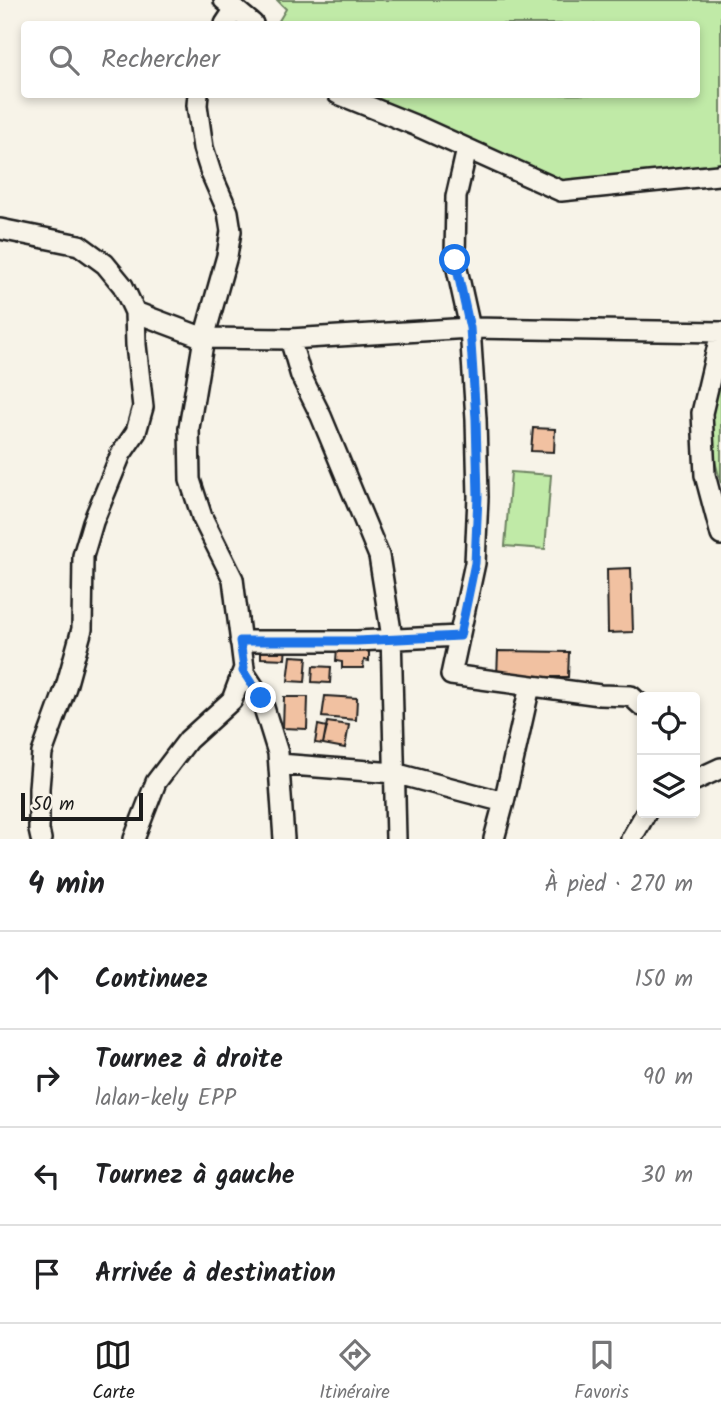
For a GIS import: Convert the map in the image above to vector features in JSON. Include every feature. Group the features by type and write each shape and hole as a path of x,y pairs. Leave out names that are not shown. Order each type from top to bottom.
{"street":[{"path":"228,11 247,21"},
{"path":"134,839 156,782 188,740 232,700 244,668 233,579 202,517 190,480 189,428 204,338 228,256 231,232 228,212 203,148 198,98"},
{"path":"347,98 561,191 720,175"},
{"path":"467,149 456,197 455,260 470,328 476,419 477,510 475,563 451,675 600,695 631,696 637,701"},
{"path":"0,229 79,245 105,264 123,286 135,312 143,407 136,432 121,454 93,522 83,556 82,629 66,687 42,754 39,788 41,839"},
{"path":"135,312 204,338 290,339 470,328 721,332 702,413 705,475 721,535"},
{"path":"290,339 301,376 321,416 379,556 391,631 397,839"},
{"path":"240,641 357,641 460,636"},
{"path":"243,671 261,698 278,753 284,839"},
{"path":"494,839 530,686"},
{"path":"279,764 394,773 504,802"},
{"path":"700,778 721,768"},
{"path":"631,839 643,818"}],"green space":[{"path":"277,0 721,0 721,174 561,191 345,98 700,98 700,21 279,21 286,9"},
{"path":"721,371 721,483 711,447 714,388"},
{"path":"511,472 551,475 545,549 505,546"}],"building":[{"path":"533,428 555,429 554,452 531,451"},
{"path":"631,568 633,632 608,633 607,569"},
{"path":"261,645 286,645 285,659 261,658"},
{"path":"337,648 369,650 369,661 364,660 363,668 342,668 342,662 336,661"},
{"path":"498,651 569,652 568,677 497,677"},
{"path":"291,656 307,657 305,682 288,681"},
{"path":"313,666 331,667 330,683 312,682"},
{"path":"325,696 357,698 356,720 322,717"},
{"path":"284,697 308,697 307,729 283,728"},
{"path":"327,722 349,725 345,748 323,744"},
{"path":"318,725 327,727 323,744 315,743"}],"route":[{"path":"261,698 243,671 240,641 357,641 460,636 475,563 478,497 470,328 455,260"}]}
